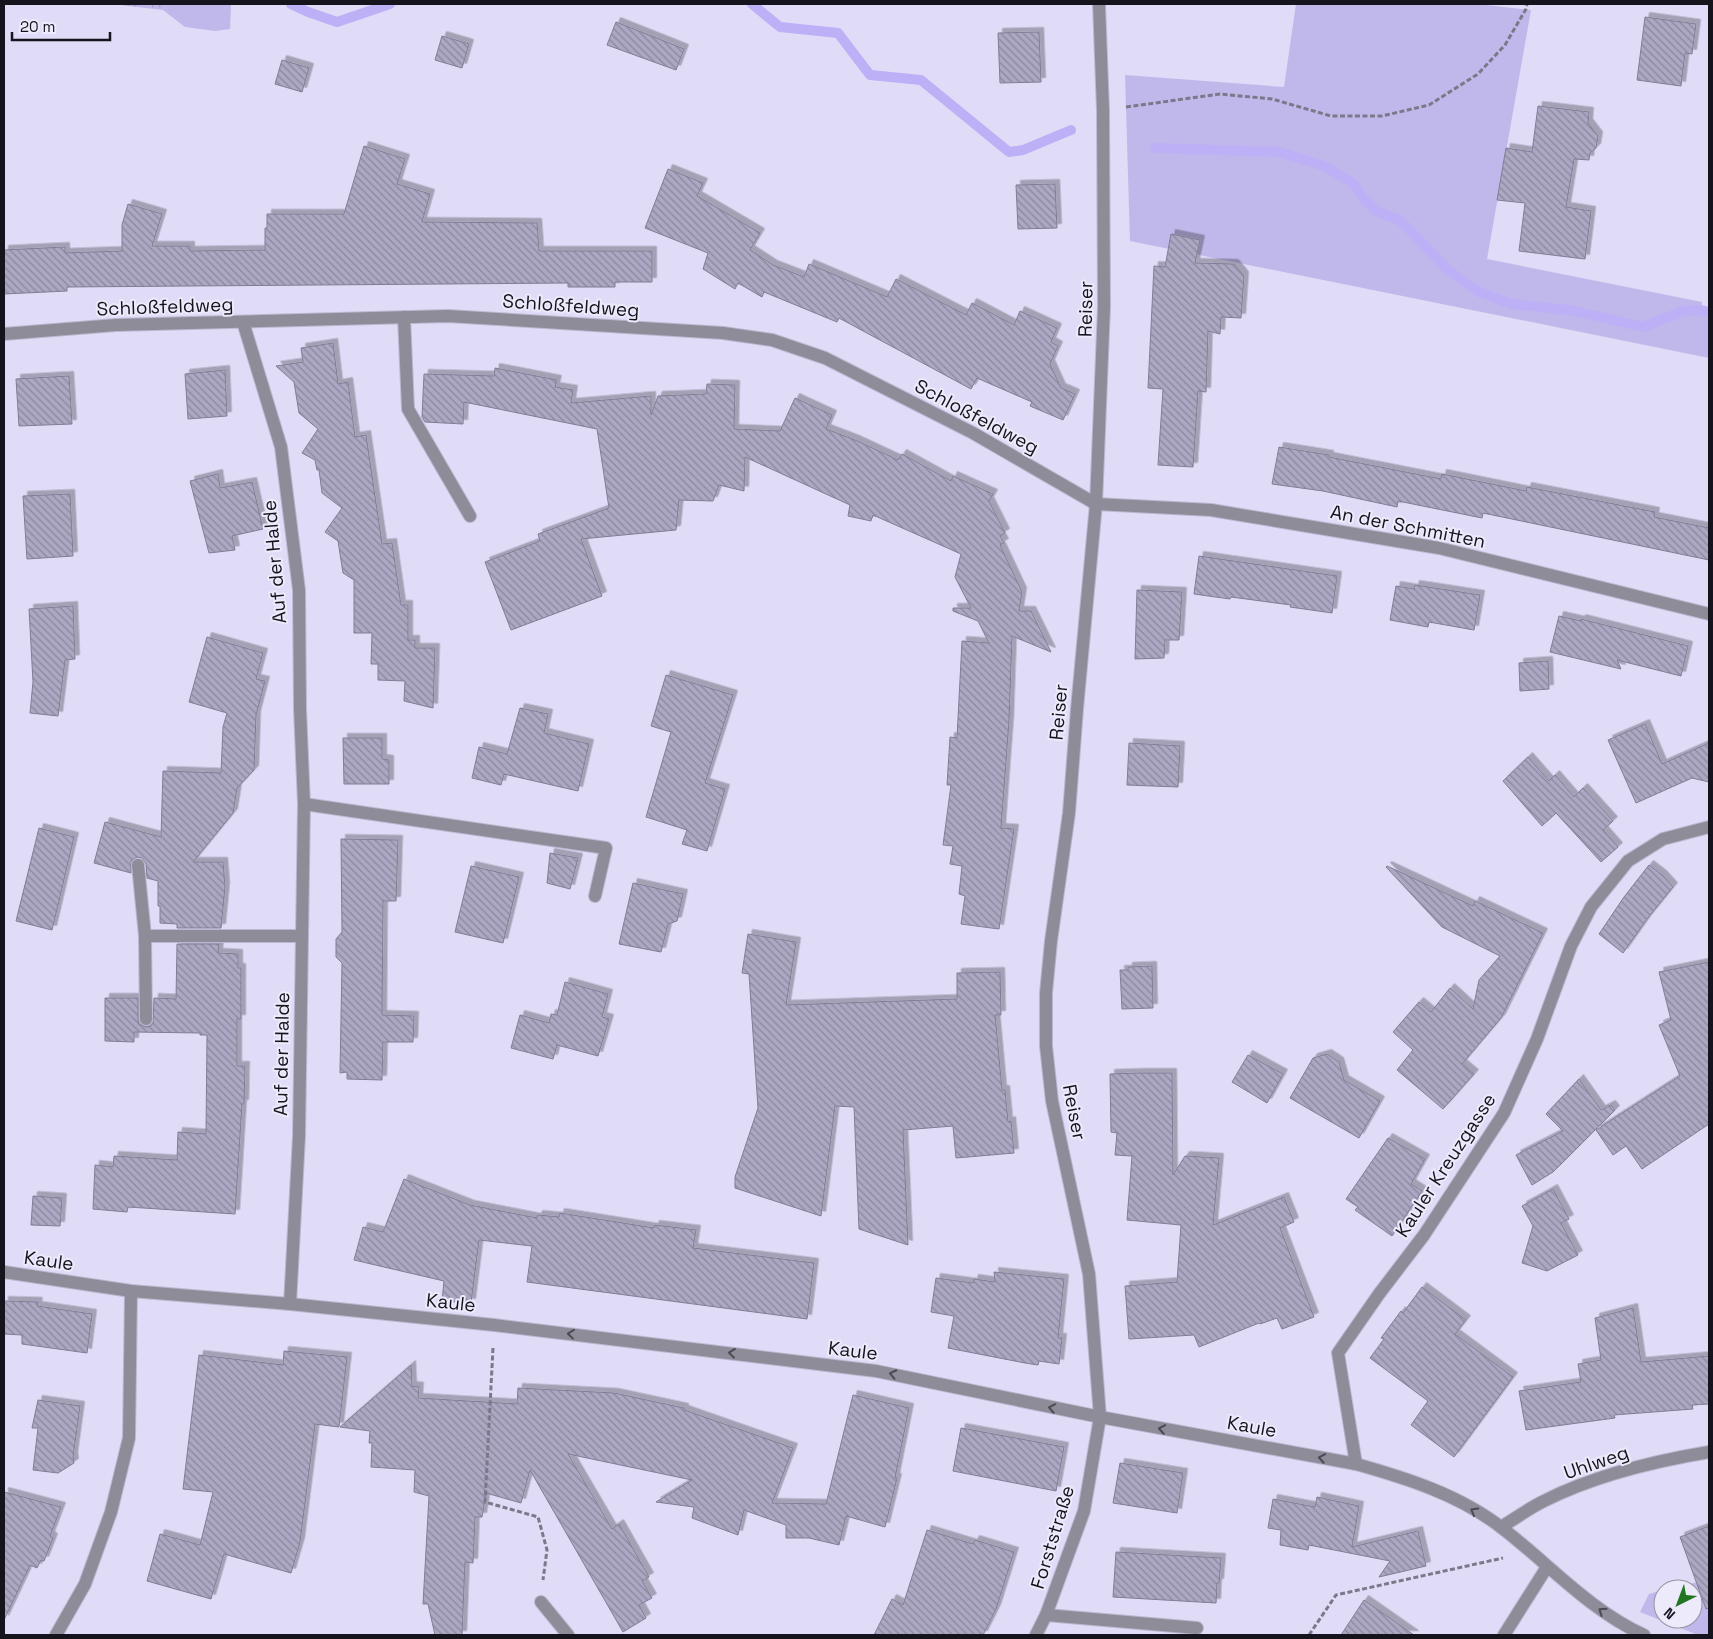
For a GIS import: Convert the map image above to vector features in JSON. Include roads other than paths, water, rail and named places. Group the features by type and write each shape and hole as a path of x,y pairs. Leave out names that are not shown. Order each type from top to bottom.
{"street":[{"name":"Reiser","path":"1099,4 1103,110 1104,307 1096,504 1069,813 1050,941 1046,993 1046,1046 1052,1101 1089,1274 1100,1417"},
{"name":"Schloßfeldweg","path":"4,334 116,325 448,316 723,333 772,340 826,358 973,433 1096,504"},
{"path":"404,317 408,409 470,516"},
{"name":"Auf der Halde","path":"243,322 282,454 299,590 300,708 304,804 299,1136 290,1304"},
{"name":"An der Schmitten","path":"1096,504 1211,510 1440,548 1709,614"},
{"path":"304,804 606,848 594,896"},
{"name":"Kauler Kreuzgasse","path":"1356,1464 1338,1353 1379,1294 1424,1235 1504,1113 1537,1039 1571,946 1591,907 1628,861 1663,839 1709,827"},
{"path":"138,866 145,936 146,1019"},
{"path":"145,936 302,936"},
{"name":"Kaule","path":"4,1272 131,1291 290,1304 494,1325 876,1370 1100,1417 1356,1464 1397,1476 1473,1509 1501,1527 1582,1597 1625,1626 1644,1635"},
{"path":"56,1635 85,1584 111,1512 129,1438 131,1291"},
{"name":"Forststraße","path":"1036,1635 1046,1615 1084,1511 1100,1417"},
{"name":"Uhlweg","path":"1501,1527 1544,1501 1602,1477 1676,1458 1709,1452"},
{"path":"1504,1635 1547,1568"},
{"path":"540,1602 568,1635"},
{"path":"1046,1615 1196,1628"}],"waterway":[{"path":"291,4 337,22 390,4"},
{"path":"752,4 780,27 838,33 870,75 921,80 1009,152 1023,150 1071,130"},
{"path":"1155,148 1279,152 1324,166 1353,183 1363,198 1376,211 1400,220 1448,270 1479,292 1512,304 1575,311 1643,327 1683,311 1701,310 1709,312"}]}
